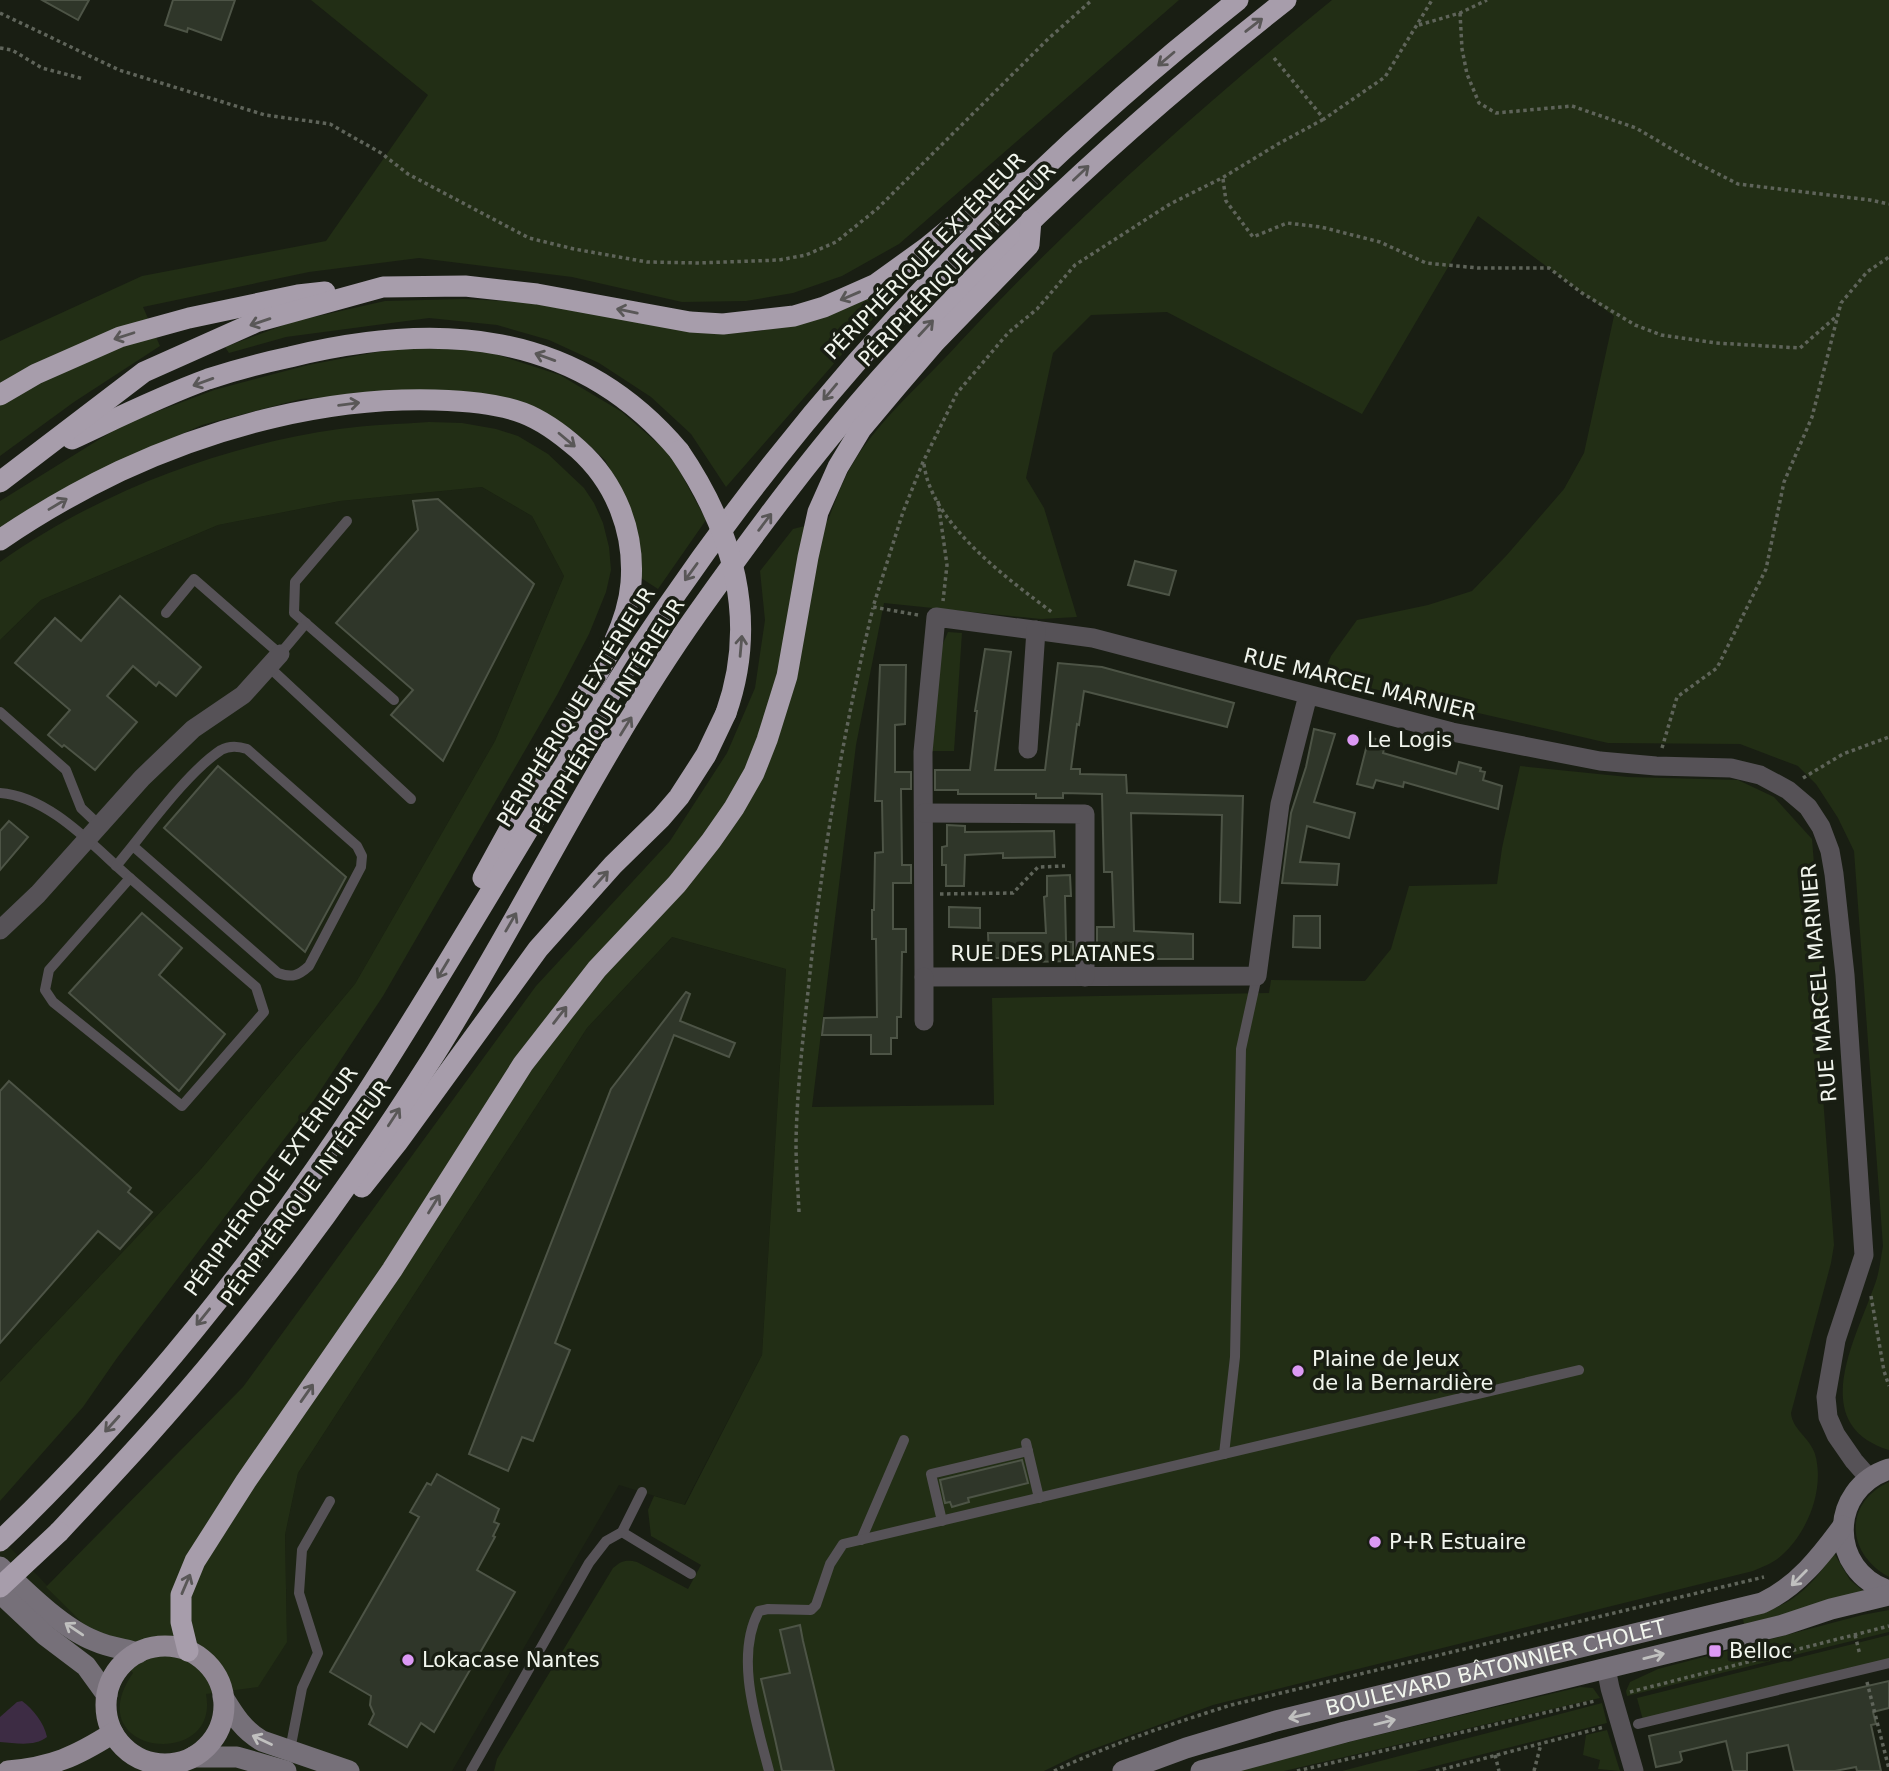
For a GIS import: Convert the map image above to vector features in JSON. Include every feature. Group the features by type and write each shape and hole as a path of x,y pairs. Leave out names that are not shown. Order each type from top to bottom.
{"highway":[{"name":"PÉRIPHÉRIQUE EXTÉRIEUR","path":"0,1541 36,1507 173,1353 276,1221 365,1096 626,666 740,505 814,411 935,274 1028,182 1096,120 1238,0"},
{"name":"PÉRIPHÉRIQUE INTÉRIEUR","path":"0,1587 59,1532 159,1424 263,1298 376,1144 464,1004 599,769 695,616 770,515 856,407 963,288 1031,220 1158,105 1286,0"},
{"path":"0,394 36,374 120,337 189,318 298,295 383,287 465,286 537,294 690,322 723,324 794,316 824,307 876,284 926,248 999,188 1028,182"},
{"path":"188,1651 181,1622 181,1595 195,1561 246,1481 392,1270 523,1063 597,969 677,884 734,808 754,773 788,676 818,512 838,467 861,429 898,384 1029,245 1031,220"},
{"path":"0,482 144,372 256,322 383,287"},
{"path":"32,459 172,393 243,368 358,342 435,337 508,346 541,355 602,382 662,431 697,477 721,524 734,571 742,633 738,671 726,713 706,755 679,797 613,865 538,949 397,1143 182,1416 159,1424"},
{"path":"0,540 83,489 145,460 212,436 315,409 386,401 465,401 523,413 556,430 602,474 618,501 626,525 632,564 628,605 610,651 477,888 478,910"}],"main road":[{"path":"159,1647 188,1651 209,1666 218,1680 223,1697 222,1720 216,1735 193,1757 158,1767 134,1756 122,1746 107,1718 107,1695 116,1673 125,1661 138,1653 159,1647"},
{"path":"8,1771 62,1761 82,1753 113,1733"}],"street":[{"name":"RUE MARCEL MARNIER","path":"936,617 1069,634 1452,732 1601,761 1731,768 1760,775 1788,790 1808,807 1821,827 1830,851 1834,874 1845,975 1864,1255 1836,1340 1826,1397 1828,1418 1836,1434 1869,1478"},
{"name":"RUE DES PLATANES","path":"936,617 923,752 924,977 1256,976"},
{"path":"1028,749 1037,630"},
{"path":"0,930 38,894 142,778 193,729 243,695 274,661"},
{"path":"1256,976 1280,804 1308,695"},
{"path":"924,813 1085,814 1086,977"},
{"path":"924,977 924,1021"},
{"path":"1869,1478 1889,1469"},
{"name":"BOULEVARD BÂTONNIER CHOLET","path":"1123,1771 1186,1748 1276,1721 1762,1604 1788,1589 1824,1552 1843,1526 1852,1498 1869,1478"},
{"path":"1843,1526 1847,1552 1854,1567 1867,1580 1889,1593"},
{"path":"0,1567 31,1597 75,1630 96,1642 138,1653"},
{"path":"0,1593 45,1634 86,1665 107,1695"},
{"name":"BOULEVARD BÂTONNIER CHOLET","path":"1201,1771 1319,1739 1783,1625 1889,1593"},
{"path":"1606,1668 1629,1723 1634,1771"},
{"path":"223,1697 240,1724 251,1735 288,1761"},
{"path":"193,1757 288,1761 349,1771"}],"lane":[{"path":"348,520 295,582 294,613 394,701"},
{"path":"166,613 194,579 411,799"},
{"path":"274,661 306,623"},
{"path":"0,712 66,770 81,808 99,825"},
{"path":"116,866 185,783 222,749 235,746 247,749 357,846 362,856 361,867 309,966 299,975 289,977 278,973 133,846"},
{"path":"0,793 18,794 59,817 85,840 130,878 256,987 264,1012 182,1106 53,1002 45,990 49,970 130,878"},
{"path":"1224,1454 1235,1357 1241,1049 1256,976"},
{"path":"769,1771 748,1683 753,1623 759,1611 811,1610 816,1605 830,1564 843,1544 1579,1370"},
{"path":"861,1540 904,1440"},
{"path":"942,1521 931,1474 1027,1447 1039,1498"},
{"path":"471,1771 589,1563 606,1541 622,1532 642,1492"},
{"path":"288,1761 302,1688 318,1653 299,1593 302,1550 330,1501"},
{"path":"622,1532 691,1574"},
{"path":"1629,1723 1889,1663"}],"path":[{"path":"0,13 119,70 265,115 330,124 381,153 408,174 529,238 647,262 699,263 779,260 806,255 836,242 877,209 1048,38 1092,0"},
{"path":"799,1212 796,1143 803,1042 826,837 842,750 873,607 903,512 923,462 957,393 1008,333 1038,309 1075,265 1170,204 1222,178 1324,119 1385,77 1432,0"},
{"path":"1417,25 1460,13 1486,0"},
{"path":"1460,13 1462,49 1467,74 1479,103 1496,113 1573,106 1636,128 1686,158 1738,184 1870,200 1889,205"},
{"path":"0,48 12,50 42,68 84,79"},
{"path":"1274,58 1324,119"},
{"path":"1222,178 1226,201 1253,237 1287,223 1321,227 1380,242 1426,263 1478,268 1549,268 1582,293 1635,325 1661,335 1716,343 1800,348 1839,315"},
{"path":"1656,766 1677,697 1717,668 1766,569 1784,482 1812,417 1841,303 1867,272 1889,257"},
{"path":"923,462 925,477 948,520 972,546 1017,586 1064,620 1069,634"},
{"path":"873,607 936,617 944,599 947,565 938,501"},
{"path":"1788,790 1843,754 1889,737"},
{"path":"924,894 1013,893 1038,867 1085,864"},
{"path":"1870,1289 1889,1386"},
{"path":"1055,1771 1090,1754 1146,1733 1231,1705 1776,1572"},
{"path":"1854,1634 1889,1769"},
{"path":"1436,1771 1629,1723"},
{"path":"1534,1771 1541,1744"},
{"path":"1495,1755 1499,1771"}],"shaded area":[{"path":"311,0 1179,0 899,244 842,276 793,293 746,301 682,302 572,277 419,258 309,272 143,307 160,346 74,402 0,456 0,341 142,276 326,241 428,95"},
{"path":"1332,0 1889,0 1889,1450 1863,1437 1848,1419 1843,1398 1844,1374 1877,1278 1883,1246 1854,851 1838,818 1816,784 1798,766 1740,744 1608,743 1322,677 1331,656 1357,620 1428,605 1472,591 1564,489 1584,453 1614,316 1478,216 1362,414 1167,312 1091,315 1053,353 1026,478 1044,508 1077,617 1041,619 884,603 856,745 812,1107 994,1105 992,998 1269,993 1271,980 1365,981 1391,949 1409,886 1497,884 1520,766 1628,777 1738,780 1774,797 1812,839 1824,989 1816,1003 1834,1245 1791,1413 1794,1424 1815,1454 1818,1481 1807,1522 1791,1545 1776,1560 1753,1571 1213,1705 1077,1755 1044,1771 494,1771 497,1759 613,1568 624,1561 637,1562 688,1589 701,1565 651,1536 648,1510 654,1496 685,1505 762,1355 786,969 672,937 587,1028 298,1473 285,1535 287,1642 258,1687 206,1694 205,1719 193,1735 174,1743 154,1743 135,1736 122,1722 120,1701 133,1673 46,1587 243,1387 536,986 670,841 727,753 755,688 765,620 760,571 793,529 828,520 846,476 869,440 898,406 1047,252 1187,123"},
{"path":"883,293 887,303 726,487 691,434 651,397 599,363 549,340 497,325 429,318 286,337 229,353 225,347 292,322 385,301 463,299 523,302 720,334 760,331 829,314"},
{"path":"403,347 486,351 560,375 622,412 671,455 706,520 658,589 641,578 629,506 605,460 576,433 535,408 410,391 301,399 202,425 124,460 0,528 0,501 124,424 214,390 308,365"},
{"path":"429,422 462,423 518,436 548,454 584,488 603,523 609,547 611,570 606,592 589,634 557,695 383,996 314,1100 117,1358 83,1407 0,1501 0,1382 201,1169 355,984 495,741 564,576 532,516 482,487 340,501 218,525 41,600 0,640 0,562 78,514 119,494 205,460 249,447 339,429"},
{"path":"482,487 532,516 564,576 495,741 355,984 201,1169 0,1382 0,640 41,600 218,525 340,501"},
{"path":"948,632 962,633 954,751 931,751 941,648"},
{"path":"672,937 786,969 762,1355 684,1505 619,1485 452,1771 0,1771 0,1537 160,1701 287,1642 285,1535 298,1473 587,1028"},
{"path":"1889,1482 1889,1577 1864,1555 1856,1529 1857,1515 1864,1502 1874,1491"},
{"path":"1834,1553 1850,1580 1867,1594 1744,1624 1743,1619 1773,1609 1796,1596 1815,1578"},
{"path":"1889,1610 1889,1632 1627,1696 1630,1682 1658,1669"},
{"path":"1889,1635 1889,1659 1643,1720 1637,1698"},
{"path":"1580,1687 1593,1688 1600,1698 1284,1771 1236,1771 1357,1740"},
{"path":"22,1701 38,1717 47,1737 31,1743 0,1742 0,1717 17,1702"},
{"path":"1602,1703 1607,1723 1416,1771 1342,1771"},
{"path":"1607,1730 1620,1771 1598,1769 1600,1760 1583,1755 1586,1735"}],"building":[{"path":"42,0 89,0 78,20"},
{"path":"173,0 235,0 221,40 188,28 187,32 165,25"},
{"path":"438,499 534,584 443,761 391,715 413,690 336,623 418,530 413,501"},
{"path":"1135,561 1176,571 1169,595 1128,585"},
{"path":"120,596 201,667 176,696 159,682 156,686 133,666 107,696 137,722 95,770 48,735 70,710 15,663 55,618 81,641"},
{"path":"985,649 1011,652 995,770 1045,770 1058,663 1102,667 1234,703 1227,727 1084,691 1079,725 1077,724 1071,769 1080,769 1080,774 1126,775 1127,793 1243,796 1240,903 1220,902 1222,815 1131,813 1134,931 1193,934 1193,959 1154,959 1154,954 1125,954 1125,947 1097,948 1097,927 1114,927 1112,872 1104,872 1102,794 1063,793 1063,798 1036,798 1036,794 958,794 958,790 935,790 935,770 970,770 975,711"},
{"path":"880,665 906,665 905,724 895,725 895,772 911,772 911,789 901,789 902,865 911,865 911,883 893,883 893,929 906,929 906,952 902,952 901,1017 897,1017 897,1038 891,1038 891,1054 871,1054 871,1035 822,1035 824,1018 877,1017 876,939 872,939 872,910 875,853 883,852 882,801 875,801"},
{"path":"1314,729 1335,734 1314,802 1355,813 1349,838 1307,826 1300,862 1339,864 1337,885 1282,883 1291,813 1306,767"},
{"path":"1369,737 1386,742 1383,753 1456,774 1459,762 1481,768 1480,771 1485,772 1483,780 1502,786 1498,809 1404,782 1403,787 1376,780 1373,788 1357,784"},
{"path":"218,766 346,877 305,952 164,828"},
{"path":"9,821 28,837 0,870 0,831"},
{"path":"947,825 965,826 965,832 1054,831 1055,857 1003,858 1003,853 965,855 964,886 946,886 946,865 942,865 942,847 947,846"},
{"path":"1070,875 1071,896 1065,896 1066,942 1073,942 1073,961 1029,962 1029,958 989,958 988,933 1046,933 1044,897 1047,896 1047,876"},
{"path":"949,907 980,908 980,928 949,927"},
{"path":"142,913 182,948 159,975 225,1034 179,1091 69,993"},
{"path":"1294,916 1320,916 1320,948 1293,947"},
{"path":"686,992 690,994 680,1021 735,1043 729,1057 674,1035 555,1343 570,1350 533,1441 522,1437 508,1471 469,1454 611,1089"},
{"path":"9,1081 131,1188 128,1192 152,1212 120,1249 98,1231 0,1343 0,1091"},
{"path":"1022,1460 1028,1483 968,1498 969,1502 952,1507 950,1502 945,1503 940,1480"},
{"path":"437,1474 499,1509 494,1522 499,1524 493,1536 495,1537 477,1570 515,1592 434,1732 421,1723 407,1747 369,1724 374,1714 370,1705 371,1696 330,1672 419,1517 410,1512 427,1483 431,1485"},
{"path":"800,1625 834,1771 782,1771 761,1679 790,1673 780,1630"},
{"path":"1889,1681 1889,1708 1873,1712 1876,1724 1871,1725 1881,1771 1857,1771 1856,1767 1835,1771 1794,1771 1788,1745 1747,1753 1747,1771 1733,1771 1726,1741 1680,1752 1680,1762 1656,1767 1649,1736"}],"place":[{"name":"Le Logis","path":"1353,740"},
{"name":"Plaine de Jeux de la Bernardière","path":"1298,1371"},
{"name":"P+R Estuaire","path":"1375,1542"},
{"name":"Belloc","path":"1715,1651"},
{"name":"Lokacase Nantes","path":"408,1660"}]}
